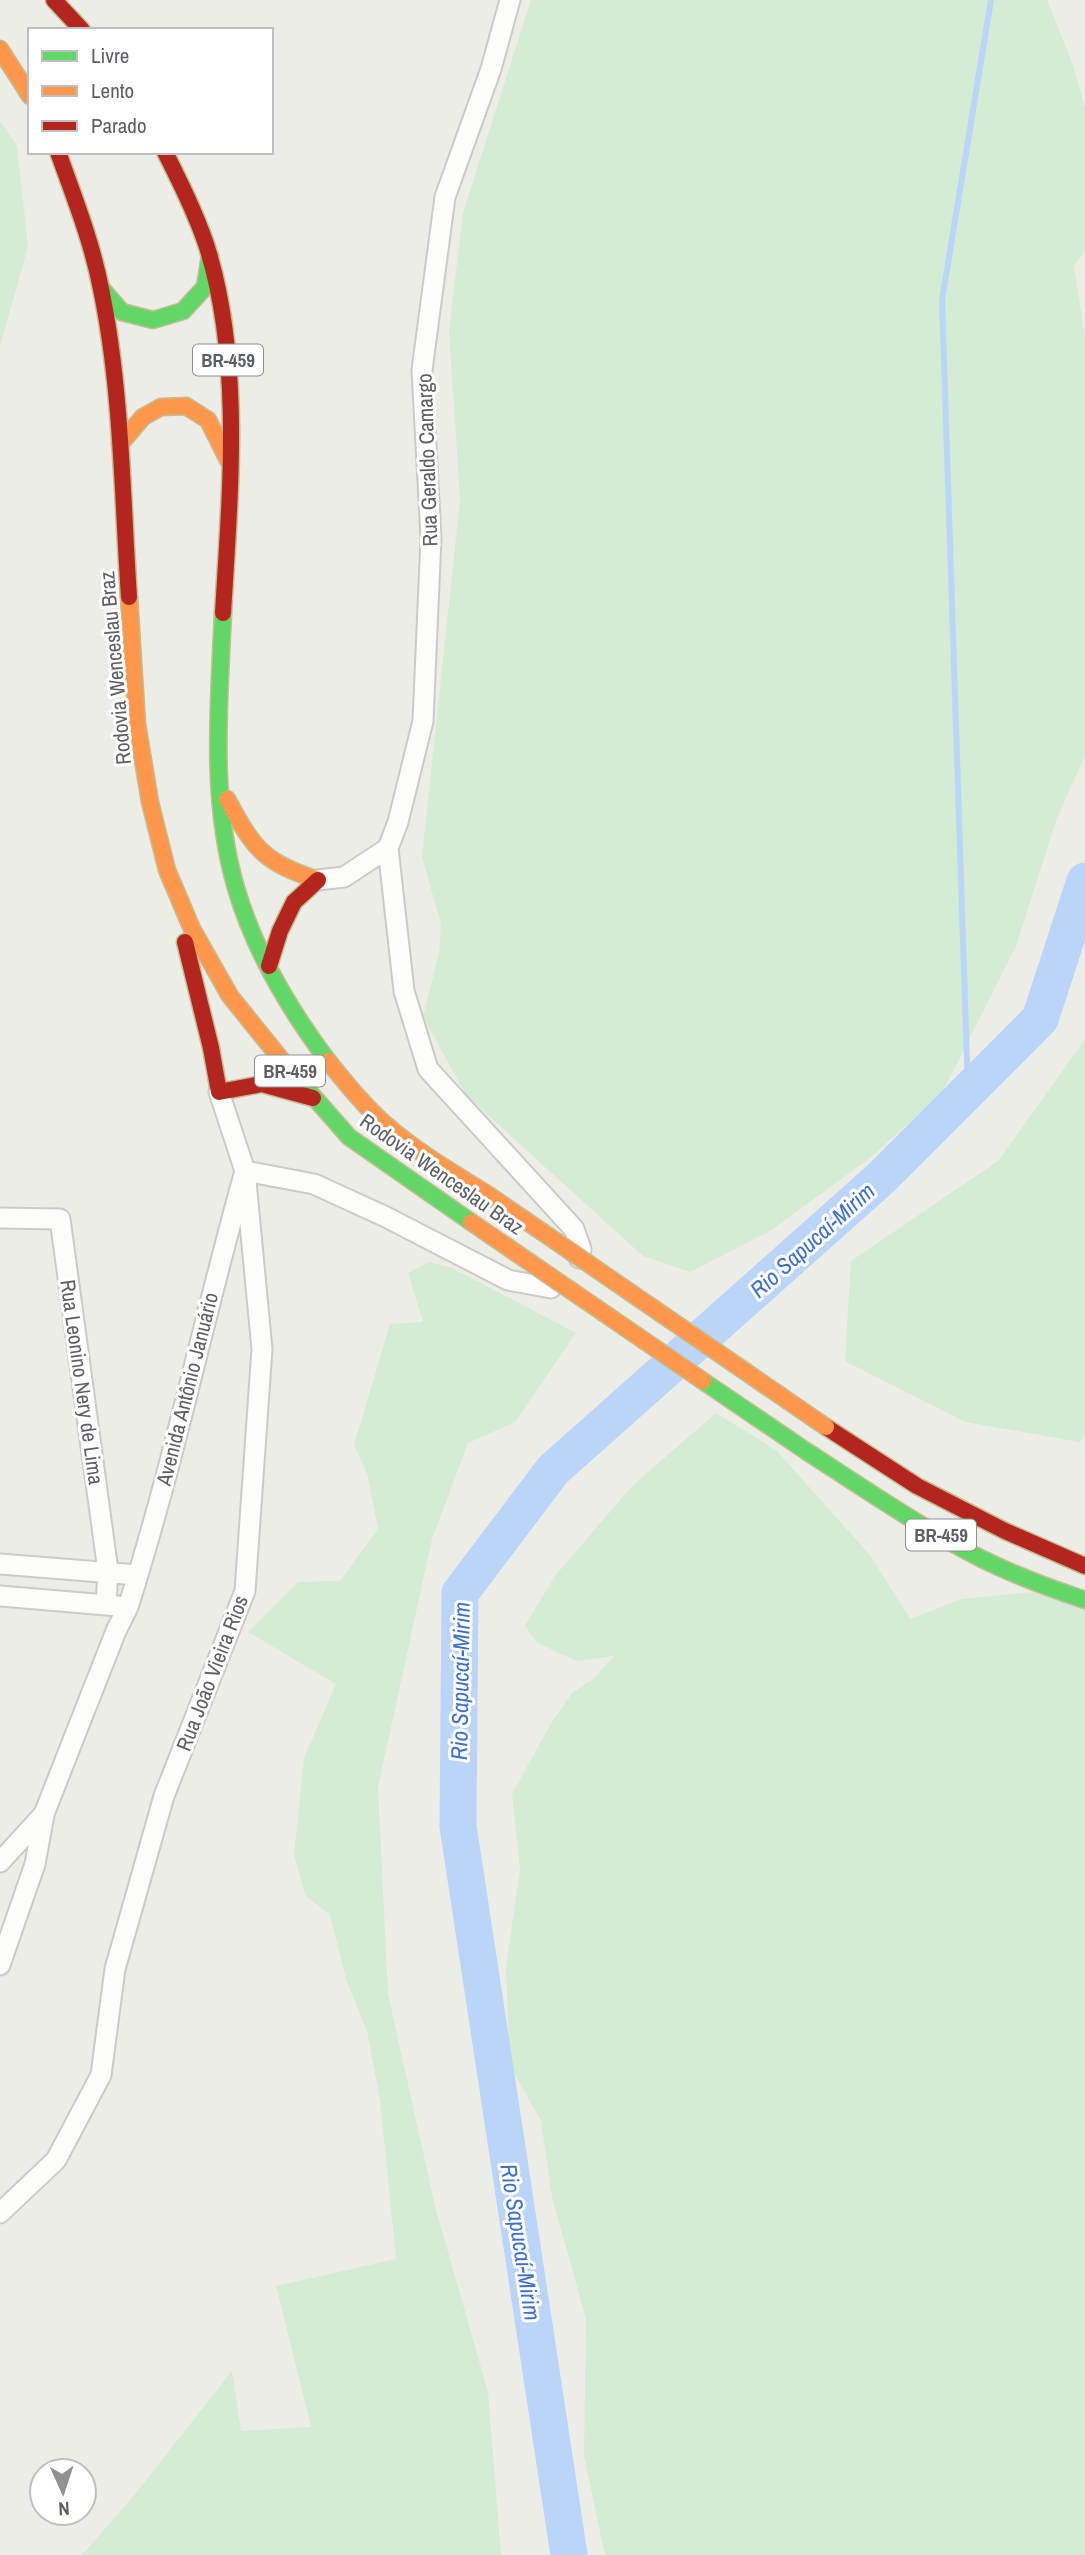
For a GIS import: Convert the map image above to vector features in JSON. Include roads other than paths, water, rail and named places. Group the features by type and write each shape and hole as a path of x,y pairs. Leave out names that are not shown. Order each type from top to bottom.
{"highway":[{"path":"54,0 80,28"},
{"path":"0,49 28,93"},
{"name":"Rodovia Wenceslau Braz","path":"59,154 80,212 101,288 113,361 137,724 150,802 167,870 192,929 230,996 313,1098 349,1137 806,1451 903,1513 982,1559 1085,1600"},
{"name":"Rodovia Wenceslau Braz","path":"166,154 210,256 227,346 230,464 219,709 220,786 228,858 245,915 269,966 299,1018 330,1064 373,1113 416,1149 490,1196 826,1427 917,1486 1005,1531 1085,1566"},
{"path":"101,288 122,312 153,320 183,311 205,287 210,256"},
{"path":"120,444 143,417 161,407 186,406 208,420 230,464"},
{"name":"BR-459","path":"220,786 248,839 266,859 292,872 318,880"},
{"path":"167,870 211,1048 219,1092 262,1084 313,1098"},
{"path":"269,966 280,931 294,902 318,880"}],"street":[{"name":"Rua Geraldo Camargo","path":"388,848 398,822 424,721 431,538 422,370 445,197 491,69 510,0"},
{"path":"245,1171 314,1184 386,1217 508,1280 552,1288 569,1280 576,1268 581,1249 574,1229 428,1069 404,991 388,848 344,877 318,880"},
{"name":"Rua João Vieira Rios","path":"0,2213 56,2160 101,2075 115,1969 164,1796 245,1591 261,1349 245,1171 219,1092"},
{"name":"Avenida Antônio Januário","path":"44,1814 128,1607 198,1357 218,1265 245,1171"},
{"name":"Rua Leonino Nery de Lima","path":"0,1218 60,1219 108,1571 106,1604"},
{"path":"0,1564 138,1575"},
{"path":"0,1596 128,1607"},
{"path":"0,1862 44,1814"},
{"path":"0,1965 35,1864 44,1814"}],"waterway":[{"path":"968,1092 942,300 991,0"},
{"name":"Rio Sapucaí-Mirim","path":"569,2555 458,1826 460,1593 553,1470 880,1179 1040,1019 1085,881"}]}
